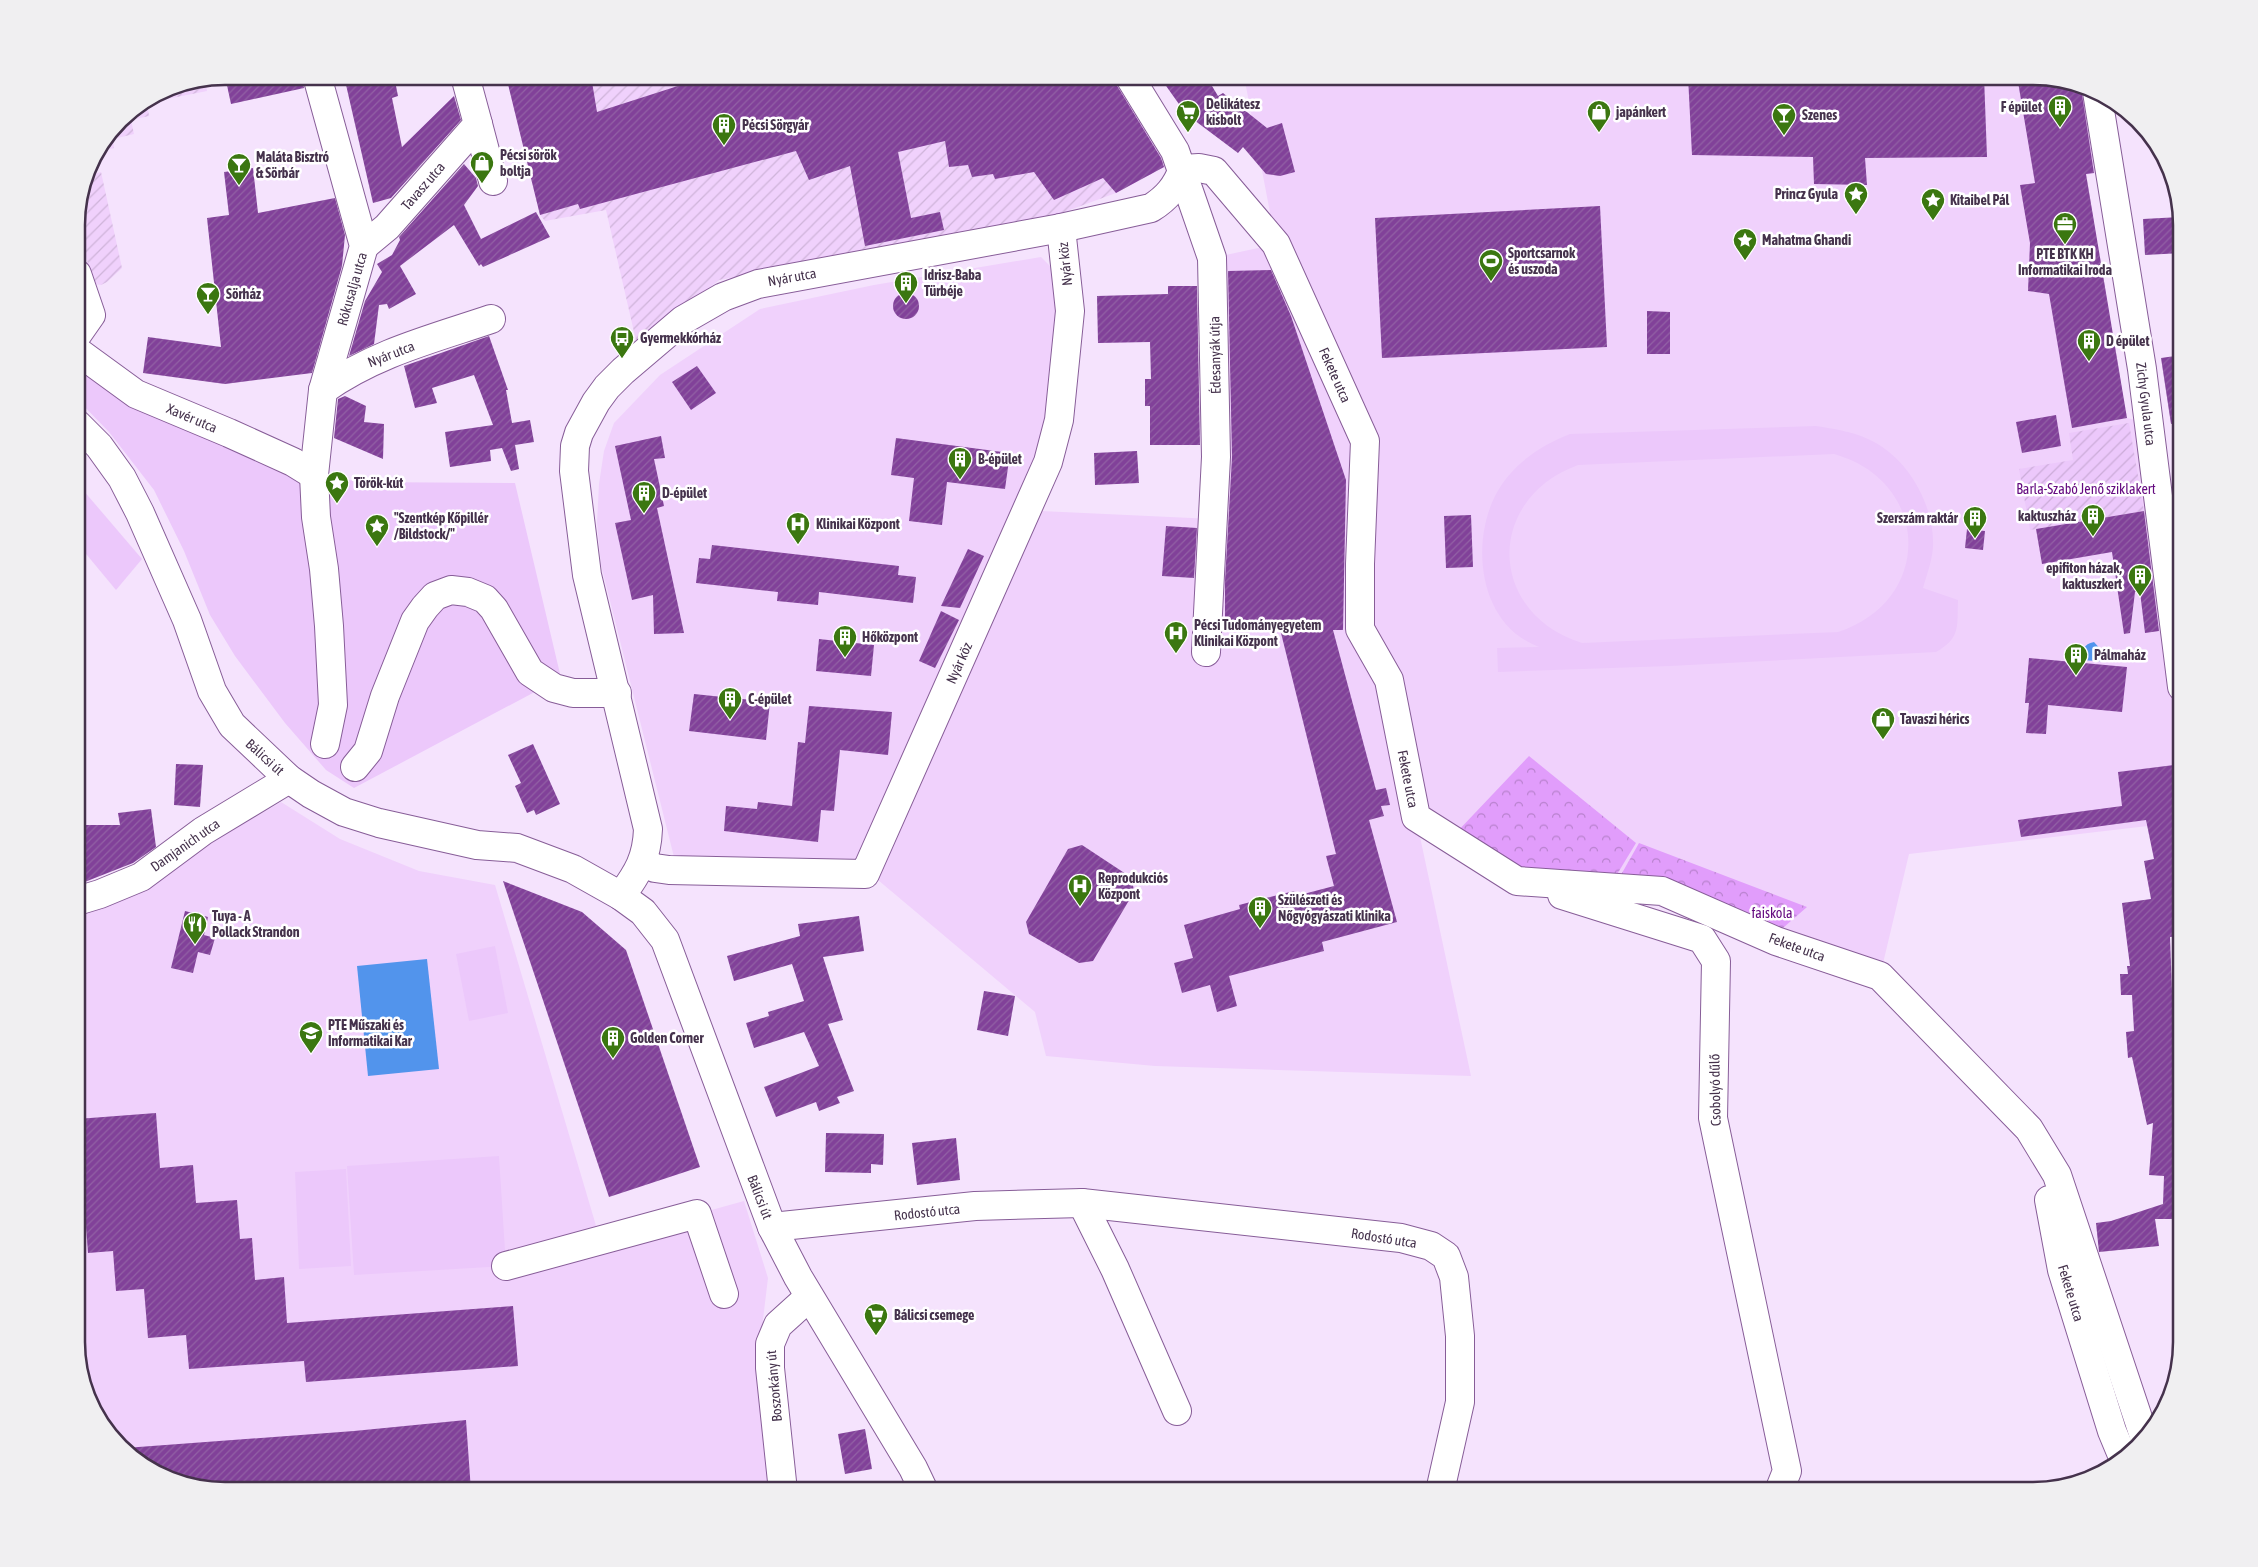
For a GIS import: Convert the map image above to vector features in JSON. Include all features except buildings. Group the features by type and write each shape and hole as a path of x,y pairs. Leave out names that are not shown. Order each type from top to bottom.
{"street":[{"name":"Rókusalja utca","path":"319,85 364,246 323,390 314,474 316,517 324,569 329,626 333,705 325,744"},
{"path":"467,85 493,181"},
{"name":"Édesanyák útja","path":"1135,85 1175,151 1183,169 1212,258 1216,457 1206,652"},
{"name":"Zichy Gyula utca","path":"2098,101 2142,369 2173,615"},
{"name":"Tavasz utca","path":"364,246 387,227 478,124"},
{"name":"Fekete utca","path":"1183,169 1199,168 1214,171 1276,244 1365,442 1360,564 1360,629 1389,680 1416,817 1517,881 1662,891 1776,941 1880,976 2029,1129 2057,1175 2142,1429"},
{"name":"Nyár utca","path":"617,693 587,575 574,471 575,446 578,433 607,387 683,320 723,297 758,284 1061,228 1151,208 1162,201 1177,184 1183,169"},
{"name":"Nyár köz","path":"643,862 655,868 669,870 865,874 1048,462 1059,420 1070,311 1061,228"},
{"path":"85,299 91,315 85,323"},
{"name":"Nyár utca","path":"323,390 345,374 378,357 492,319"},
{"name":"Xavér utca","path":"85,357 136,394 230,433 293,462 314,474"},
{"name":"Bálicsi út","path":"85,433 105,454 122,478 140,512 188,620 212,691 232,725 289,779 311,794 344,812 379,823 468,843 518,848 573,870 621,896 643,912 665,940 772,1228 810,1297 919,1482"},
{"path":"354,768 368,751 386,696 415,621 425,606 435,596 452,590 468,592 485,599 494,609 530,672 554,688 573,693 617,693 648,829 647,846 643,862 621,896"},
{"name":"Damjanich utca","path":"85,898 141,877 203,831 289,779"},
{"name":"Csobolyó dűlő","path":"1517,881 1702,939 1716,962 1713,1118 1787,1470 1782,1482"},
{"name":"Fekete utca","path":"2029,1129 2046,1181 2062,1270 2112,1430 2120,1451"},
{"path":"1082,1203 1115,1269 1177,1411"},
{"name":"Rodostó utca","path":"772,1228 976,1206 1082,1203 1401,1238 1431,1246 1446,1256 1454,1277 1460,1336 1460,1402 1442,1482"},
{"path":"506,1266 697,1214 724,1294"},
{"name":"Boszorkány út","path":"782,1482 770,1368 770,1344 778,1325 810,1297"}],"shaded area":[{"name":"Pécsi Sörgyár","path":"508,85 1120,85 1168,165 1116,193 1037,222 719,280 637,345 606,210 545,221 540,215"},
{"path":"1246,85 2033,85 2052,86 2089,97 2101,172 2086,175 2127,418 2143,422 2173,647 2173,823 1909,854 1880,976 1416,818 1471,1076 1155,1066 1046,1056 1035,1012 878,880 1041,511 1213,519 1212,258 1276,244"},
{"path":"206,86 207,91 161,100 180,92"},
{"path":"148,109 149,116 134,119"},
{"path":"131,121 134,134 115,138"},
{"path":"113,141 114,148 108,150"},
{"path":"101,172 122,268 101,285 94,284 85,252 86,206 95,174"},
{"name":"Klinikai Központ","path":"1041,257 1058,274 1057,313 1046,418 1038,457 859,863 674,857 601,565 597,523 599,484 604,451 614,423 660,375 760,309 874,285"},
{"name":"PTE Műszaki és Informatikai Kar","path":"281,802 340,839 419,871 495,885 597,1229 697,1214 744,1201 768,1278 761,1336 774,1482 216,1482 180,1475 163,1468 133,1447 109,1420 96,1396 90,1378 85,1351 85,906 117,897"}],"green space":[{"path":"85,360 275,460 357,482 515,483 561,678 354,788 326,770 285,723 235,656 210,615 184,551 154,490 109,432 85,407"},
{"name":"Barla-Szabó Jenő sziklakert","path":"2129,423 2144,511 2030,530 2019,469 2073,460 2069,433"},
{"path":"1816,426 1849,432 1868,439 1895,457 1916,484 1924,499 1932,531 1933,547 1923,588 1958,600 1957,624 1954,636 1950,642 1936,652 1670,666 1498,672 1497,648 1539,647 1519,636 1504,621 1493,603 1486,582 1482,560 1487,516 1501,485 1517,466 1537,451 1570,434","holes":["1834,454 1866,468 1889,489 1903,514 1908,542 1904,569 1892,595 1869,617 1838,632 1582,643 1551,628 1528,607 1514,582 1510,556 1513,528 1526,503 1548,481 1578,465"]},
{"path":"85,492 142,559 116,590 85,553"},
{"path":"1529,756 1636,843 1613,881 1516,873 1456,833"},
{"name":"faiskola","path":"1639,843 1807,907 1776,934 1617,882"},
{"path":"495,946 508,1013 469,1021 456,954"},
{"path":"499,1156 506,1266 354,1275 347,1166"},
{"path":"346,1169 351,1266 299,1269 295,1172"}],"water":[{"path":"2094,642 2112,662 2081,660 2083,650 2090,643"},
{"path":"427,959 439,1069 368,1076 357,966"}],"place":[{"name":"F épület","path":"2060,128"},
{"name":"Delikátesz kisbolt","path":"1188,133"},
{"name":"japánkert","path":"1599,133"},
{"name":"Szenes","path":"1784,136"},
{"name":"Pécsi Sörgyár","path":"724,146"},
{"name":"Pécsi sörök boltja","path":"482,184"},
{"name":"Maláta Bisztró & Sörbár","path":"239,186"},
{"name":"Princz Gyula","path":"1856,215"},
{"name":"Kitaibel Pál","path":"1933,221"},
{"name":"PTE BTK KH Informatikai Iroda","path":"2065,245"},
{"name":"Mahatma Ghandi","path":"1745,261"},
{"name":"Sportcsarnok és uszoda","path":"1491,282"},
{"name":"Idrisz-Baba Türbéje","path":"906,304"},
{"name":"Sörház","path":"208,315"},
{"name":"Gyermekkórház","path":"622,359"},
{"name":"D épület","path":"2089,362"},
{"name":"B-épület","path":"960,480"},
{"name":"Török-kút","path":"337,504"},
{"name":"D-épület","path":"644,514"},
{"name":"kaktuszház","path":"2093,537"},
{"name":"Szerszám raktár","path":"1975,539"},
{"name":"Klinikai Központ","path":"798,545"},
{"name":"\"Szentkép Kőpillér /Bildstock/\"","path":"377,547"},
{"name":"epifiton házak, kaktuszkert","path":"2140,597"},
{"name":"Pécsi Tudományegyetem Klinikai Központ","path":"1176,654"},
{"name":"Hőközpont","path":"845,658"},
{"name":"Pálmaház","path":"2076,676"},
{"name":"C-épület","path":"730,720"},
{"name":"Tavaszi hérics","path":"1883,740"},
{"name":"Reprodukciós Központ","path":"1080,907"},
{"name":"Szülészeti és Nőgyógyászati klinika","path":"1260,929"},
{"name":"Tuya - A Pollack Strandon","path":"195,945"},
{"name":"PTE Műszaki és Informatikai Kar","path":"311,1054"},
{"name":"Golden Corner","path":"613,1059"},
{"name":"Bálicsi csemege","path":"876,1336"}]}
